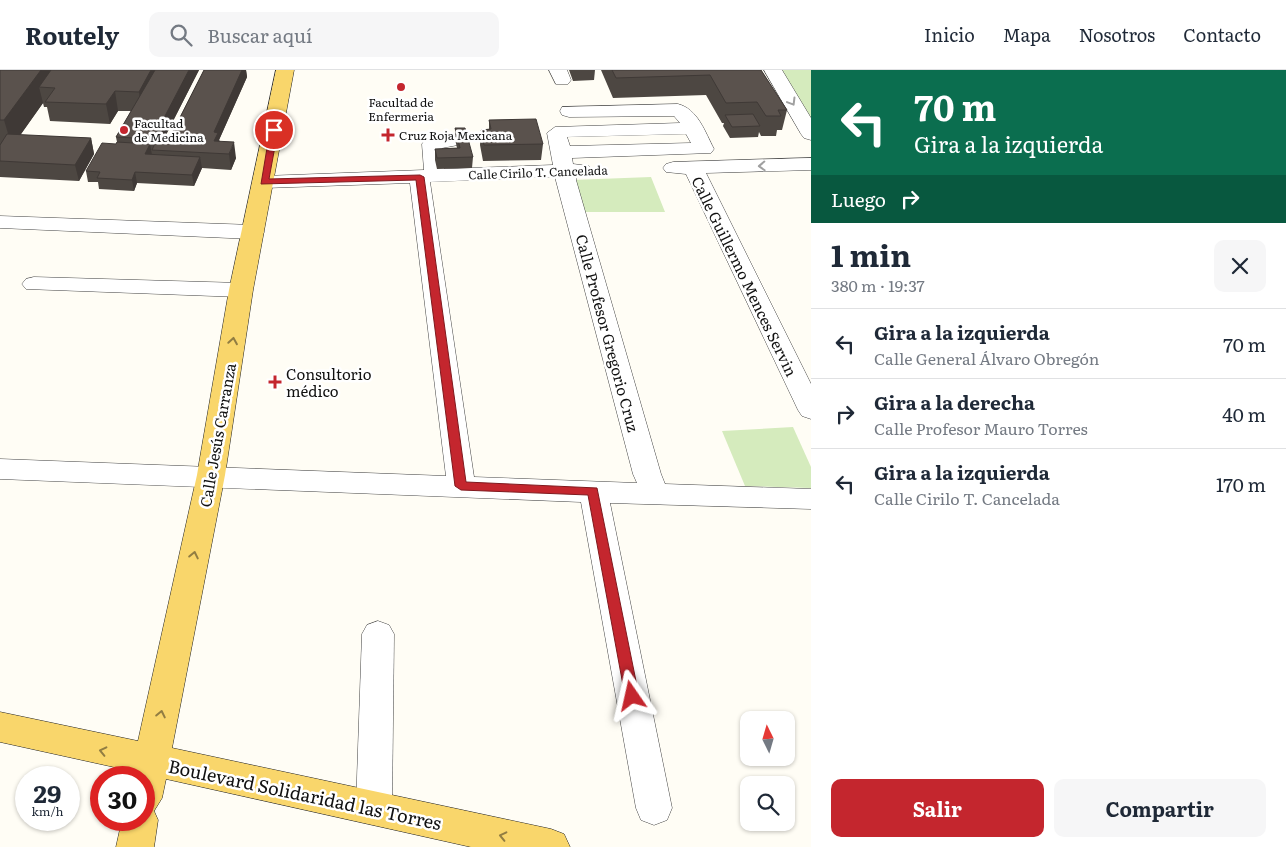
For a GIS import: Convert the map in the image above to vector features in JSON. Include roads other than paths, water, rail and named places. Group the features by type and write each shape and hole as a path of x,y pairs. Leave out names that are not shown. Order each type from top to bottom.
{"main road":[{"name":"Calle Jesús Carranza","path":"150,766 211,475 241,290 285,70"},
{"name":"Boulevard Solidaridad las Torres","path":"0,727 151,762 374,807 551,847"},
{"path":"134,847 138,831"}],"street":[{"path":"773,70 809,128"},
{"name":"Calle Guillermo Mences Servin","path":"597,111 678,110 686,115 706,155 811,410"},
{"path":"570,111 597,111 604,130 693,128"},
{"name":"Calle Profesor Gregorio Cruz","path":"604,130 570,130 557,133 563,162 647,474 655,495"},
{"path":"451,141 432,144 427,177 461,486"},
{"name":"Calle Cirilo T. Cancelada","path":"264,182 427,177 563,162 706,155 811,164"},
{"path":"0,222 253,232"},
{"path":"34,284 241,290"},
{"path":"0,469 211,475 655,495 811,499"},
{"path":"593,491 654,808"},
{"path":"374,807 378,634"}],"place":[{"name":"Facultad de Enfermeria","path":"401,87"},
{"name":"Facultad de Medicina","path":"124,130"},
{"name":"Cruz Roja Mexicana","path":"388,135"},
{"name":"Consultorio médico","path":"275,382"}]}
